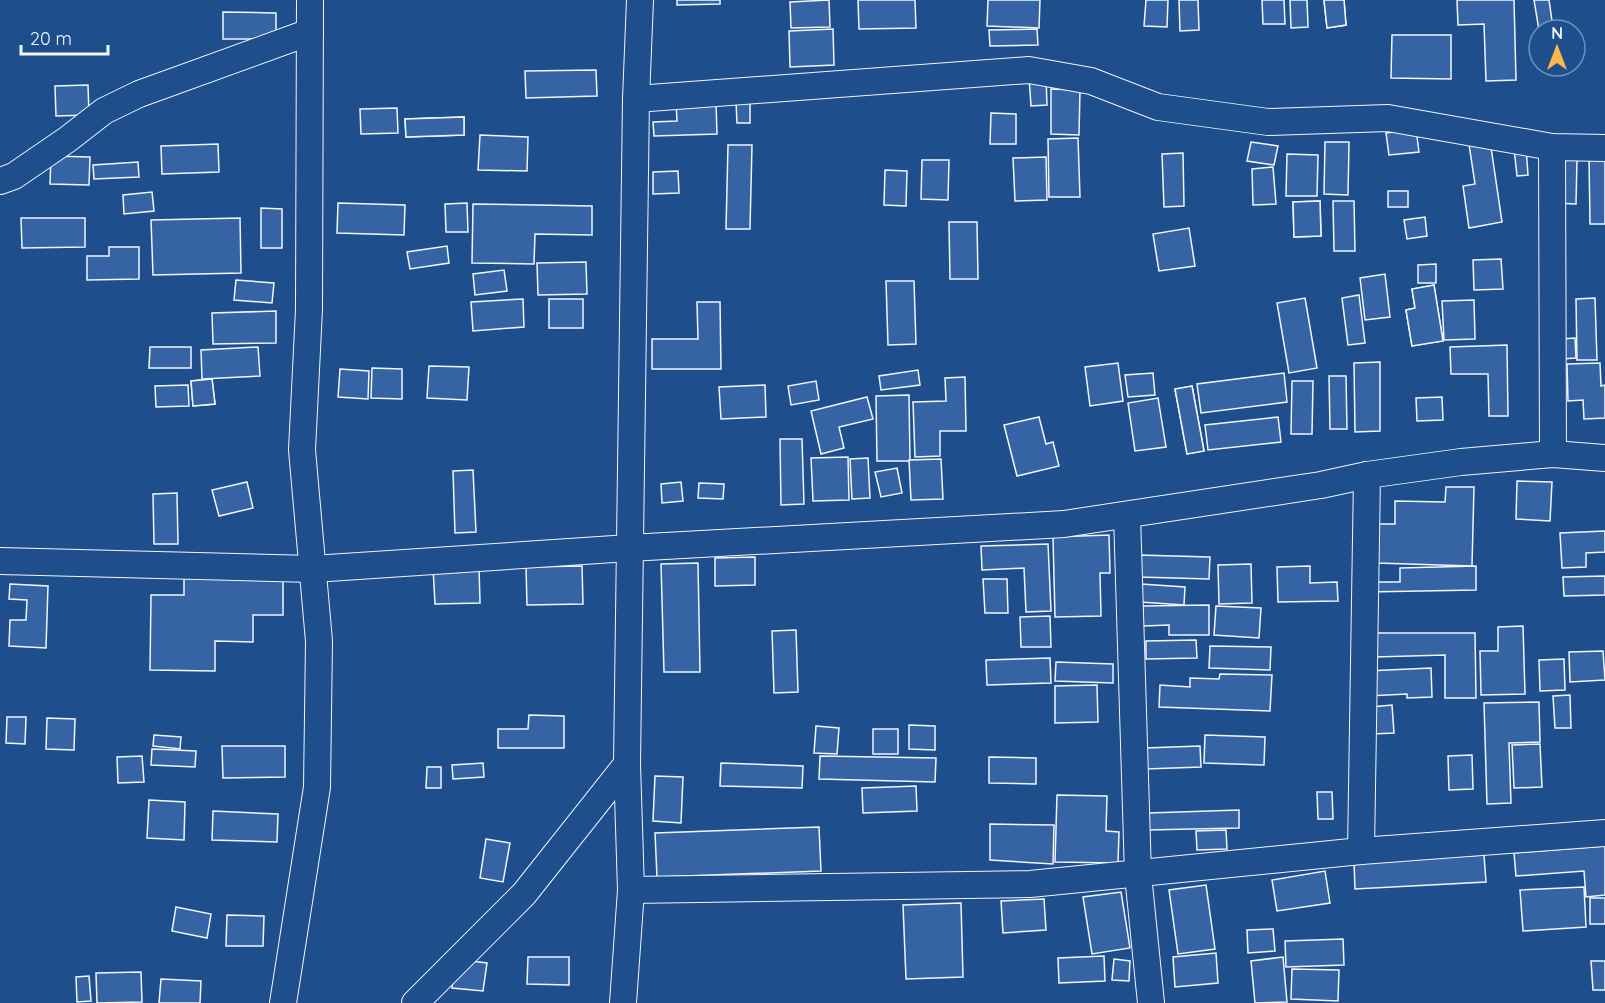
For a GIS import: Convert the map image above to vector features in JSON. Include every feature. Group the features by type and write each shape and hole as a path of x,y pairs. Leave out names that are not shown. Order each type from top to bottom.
{"street":[{"path":"283,1003 317,787 319,641 302,450 309,309 310,0"},
{"path":"623,1003 631,890 627,764 629,548 636,99 640,0"},
{"path":"0,181 14,176 41,158 105,111 139,94 310,32"},
{"path":"636,99 1029,70 1091,81 1158,107 1268,122 1388,118 1551,147 1605,148"},
{"path":"1551,147 1553,454"},
{"path":"0,561 313,569 629,548 1064,524 1461,462 1553,454 1605,458"},
{"path":"1361,850 1367,475"},
{"path":"1127,515 1138,875 1150,1003"},
{"path":"415,1003 524,894 627,764"},
{"path":"631,890 1030,884 1138,875 1361,850 1605,833"}],"building":[{"path":"677,0 720,0 720,4 677,5"},
{"path":"829,0 830,27 791,28 790,2"},
{"path":"858,0 915,0 916,28 859,29"},
{"path":"988,0 1040,0 1039,28 987,26"},
{"path":"1146,0 1168,0 1167,27 1144,26"},
{"path":"1179,0 1198,0 1199,30 1180,31"},
{"path":"1262,0 1284,0 1285,24 1263,24"},
{"path":"1290,0 1307,0 1308,27 1291,28"},
{"path":"1324,0 1344,0 1346,25 1327,28"},
{"path":"1324,0 1344,0 1346,25 1327,28"},
{"path":"1457,0 1514,0 1516,80 1486,81 1484,24 1458,25"},
{"path":"1534,0 1549,0 1552,18 1537,18"},
{"path":"223,12 276,13 276,39 223,39"},
{"path":"833,29 834,65 790,67 789,31"},
{"path":"1037,29 1038,45 990,46 989,30"},
{"path":"1392,35 1451,35 1451,79 1391,78"},
{"path":"596,70 597,96 526,98 525,71"},
{"path":"1029,77 1046,77 1047,105 1031,106"},
{"path":"88,85 89,115 56,116 55,86"},
{"path":"1051,89 1080,90 1079,135 1051,134"},
{"path":"750,100 750,123 737,123 736,101"},
{"path":"716,102 717,134 654,136 653,122 677,121 676,103"},
{"path":"397,108 398,133 361,134 360,109"},
{"path":"991,113 1016,114 1016,144 990,144"},
{"path":"464,117 464,135 406,137 405,119"},
{"path":"464,117 464,135 406,137 405,119"},
{"path":"1488,127 1502,222 1469,228 1463,186 1475,184 1467,131"},
{"path":"1416,129 1419,152 1389,155 1386,133"},
{"path":"480,135 528,137 527,171 478,170"},
{"path":"1078,138 1080,197 1049,197 1048,139"},
{"path":"1251,142 1278,146 1274,165 1247,161"},
{"path":"1325,142 1349,142 1348,195 1324,194"},
{"path":"218,144 219,172 162,174 161,146"},
{"path":"728,145 752,145 750,229 726,229"},
{"path":"1526,147 1528,175 1517,176 1514,148"},
{"path":"1183,153 1184,206 1164,207 1162,154"},
{"path":"1287,154 1318,155 1317,196 1286,196"},
{"path":"51,156 90,157 89,185 50,184"},
{"path":"1046,157 1047,200 1015,201 1013,158"},
{"path":"1589,157 1605,157 1605,224 1590,224"},
{"path":"1555,158 1577,159 1576,204 1554,203"},
{"path":"922,160 949,160 948,200 921,199"},
{"path":"138,162 139,177 94,179 93,165"},
{"path":"1273,167 1276,204 1253,205 1252,169"},
{"path":"885,170 907,171 906,206 884,205"},
{"path":"678,171 679,193 653,194 653,172"},
{"path":"1388,191 1408,191 1408,207 1388,207"},
{"path":"152,192 154,211 124,214 123,195"},
{"path":"1320,201 1321,236 1294,237 1293,202"},
{"path":"1320,201 1321,236 1294,237 1293,202"},
{"path":"1333,201 1354,201 1355,251 1334,251"},
{"path":"338,203 405,205 404,235 337,233"},
{"path":"467,203 468,232 446,232 445,204"},
{"path":"473,204 592,206 592,235 535,234 534,264 472,263"},
{"path":"261,208 282,209 282,248 261,248"},
{"path":"1425,217 1427,236 1407,239 1404,220"},
{"path":"21,218 85,218 85,247 22,248"},
{"path":"240,218 241,273 153,275 151,220"},
{"path":"949,222 977,222 978,279 950,279"},
{"path":"1189,228 1195,266 1159,271 1153,234"},
{"path":"447,246 449,263 410,269 407,252"},
{"path":"109,247 139,247 139,279 87,280 87,256 109,256"},
{"path":"1501,259 1503,289 1474,290 1473,260"},
{"path":"586,262 587,294 538,295 537,263"},
{"path":"1436,264 1436,283 1418,283 1418,265"},
{"path":"504,270 507,291 475,295 473,274"},
{"path":"1385,274 1390,317 1365,320 1360,278"},
{"path":"236,280 274,283 272,303 234,300"},
{"path":"886,281 914,281 916,344 888,345"},
{"path":"1434,285 1443,341 1412,346 1406,310 1415,308 1412,289"},
{"path":"1434,285 1443,341 1412,346 1406,310 1415,308 1412,289"},
{"path":"1359,295 1365,343 1348,345 1342,298"},
{"path":"1305,298 1317,368 1289,373 1277,303"},
{"path":"1595,298 1597,360 1577,360 1576,299"},
{"path":"523,299 524,327 473,331 471,302"},
{"path":"549,299 583,299 583,328 549,328"},
{"path":"1474,300 1475,339 1444,340 1442,301"},
{"path":"697,302 720,302 721,369 652,369 652,339 698,339"},
{"path":"276,311 276,343 213,344 212,313"},
{"path":"1575,338 1576,358 1562,359 1561,339"},
{"path":"1507,345 1508,416 1489,416 1488,374 1451,374 1450,347"},
{"path":"150,347 191,347 191,368 149,368"},
{"path":"258,347 260,376 202,379 201,350"},
{"path":"1380,362 1380,431 1355,432 1354,363"},
{"path":"1118,363 1123,401 1090,406 1085,367"},
{"path":"1600,363 1601,386 1605,385 1605,418 1584,419 1583,400 1568,401 1567,364"},
{"path":"429,366 469,367 467,400 427,398"},
{"path":"372,368 402,369 402,399 371,398"},
{"path":"340,369 369,371 368,399 338,397"},
{"path":"918,370 920,385 881,390 879,376"},
{"path":"1153,373 1155,395 1128,397 1125,375"},
{"path":"1284,373 1287,402 1201,413 1197,384"},
{"path":"1329,376 1346,376 1347,429 1330,429"},
{"path":"965,377 966,431 940,431 940,456 915,457 913,402 946,401 945,378"},
{"path":"212,379 215,404 193,406 191,381"},
{"path":"212,379 215,404 193,406 191,381"},
{"path":"816,381 819,400 791,405 788,386"},
{"path":"1292,381 1313,381 1312,434 1291,434"},
{"path":"188,385 189,406 156,407 155,386"},
{"path":"765,385 766,417 721,419 719,387"},
{"path":"1192,386 1204,451 1187,454 1175,389"},
{"path":"1192,386 1204,451 1187,454 1175,389"},
{"path":"909,395 910,461 877,461 876,396"},
{"path":"867,397 873,419 839,427 844,448 821,454 811,411"},
{"path":"1442,397 1443,420 1417,421 1416,398"},
{"path":"1158,398 1166,447 1135,451 1128,403"},
{"path":"1039,417 1046,444 1053,442 1059,466 1017,476 1004,425"},
{"path":"1278,417 1281,442 1208,450 1205,425"},
{"path":"780,439 802,439 804,504 781,505"},
{"path":"848,457 849,500 813,501 811,458"},
{"path":"868,458 870,498 852,499 850,459"},
{"path":"941,459 943,499 911,500 909,460"},
{"path":"897,468 902,493 881,497 875,472"},
{"path":"473,470 476,532 455,533 453,471"},
{"path":"1517,481 1552,482 1550,521 1516,519"},
{"path":"247,482 253,508 219,516 212,490"},
{"path":"681,482 683,501 662,503 661,484"},
{"path":"699,483 724,484 723,499 698,498"},
{"path":"1446,487 1474,487 1472,566 1376,563 1377,524 1395,524 1395,501 1445,502"},
{"path":"177,493 178,544 154,544 153,494"},
{"path":"1605,531 1605,552 1586,553 1586,567 1562,568 1560,533"},
{"path":"1109,535 1110,573 1100,573 1101,616 1055,617 1053,537"},
{"path":"1048,544 1051,611 1026,612 1024,568 982,570 981,546"},
{"path":"1138,555 1210,557 1209,579 1138,577"},
{"path":"755,557 755,585 715,586 715,558"},
{"path":"698,563 700,672 664,672 661,564"},
{"path":"1251,564 1252,603 1219,604 1218,565"},
{"path":"479,566 480,603 435,604 433,567"},
{"path":"582,566 583,604 527,605 526,567"},
{"path":"1310,566 1310,583 1337,582 1338,601 1278,602 1277,567"},
{"path":"1476,566 1476,590 1366,592 1366,582 1400,582 1400,568"},
{"path":"1605,576 1605,595 1564,596 1563,577"},
{"path":"184,578 283,580 283,615 253,615 253,642 215,641 215,671 150,670 151,595 184,595"},
{"path":"983,579 1007,579 1008,613 985,613"},
{"path":"10,584 48,586 46,648 9,646 10,620 26,620 27,600 9,599"},
{"path":"1141,584 1185,587 1184,605 1140,602"},
{"path":"1209,605 1209,635 1169,635 1169,625 1143,626 1143,606"},
{"path":"1216,606 1261,608 1259,638 1214,635"},
{"path":"1050,616 1051,647 1021,647 1020,617"},
{"path":"1523,626 1525,694 1481,695 1480,651 1498,651 1498,627"},
{"path":"796,630 798,692 774,693 772,631"},
{"path":"1375,633 1475,633 1476,698 1445,698 1445,655 1375,657"},
{"path":"1196,640 1197,658 1146,659 1146,641"},
{"path":"1210,646 1271,647 1270,670 1209,668"},
{"path":"1603,651 1605,680 1570,682 1569,652"},
{"path":"1050,658 1051,683 987,685 986,660"},
{"path":"1564,659 1565,690 1540,691 1539,660"},
{"path":"1056,662 1113,664 1113,683 1055,681"},
{"path":"1431,668 1432,697 1407,698 1407,694 1367,696 1366,671"},
{"path":"1220,674 1272,675 1270,711 1159,707 1160,685 1190,687 1190,678 1219,679"},
{"path":"1097,685 1098,722 1055,723 1055,686"},
{"path":"1570,695 1571,728 1555,728 1553,696"},
{"path":"1539,702 1540,742 1509,743 1511,803 1487,804 1484,703"},
{"path":"1392,705 1394,733 1372,734 1371,707"},
{"path":"529,715 564,716 564,748 498,748 498,729 528,729"},
{"path":"7,717 26,717 25,744 6,743"},
{"path":"47,718 75,719 74,750 46,749"},
{"path":"909,725 935,726 935,750 909,749"},
{"path":"816,726 839,728 837,754 814,753"},
{"path":"873,729 898,729 898,754 873,754"},
{"path":"154,735 181,737 180,749 153,746"},
{"path":"1205,735 1265,737 1264,765 1204,763"},
{"path":"1540,744 1542,787 1514,788 1512,745"},
{"path":"222,746 285,746 285,777 223,778"},
{"path":"1200,746 1201,767 1146,769 1145,748"},
{"path":"152,749 196,751 195,767 151,765"},
{"path":"1472,755 1473,789 1449,790 1448,756"},
{"path":"142,756 144,782 118,783 117,757"},
{"path":"820,756 936,758 935,782 819,779"},
{"path":"989,757 1036,758 1036,784 989,783"},
{"path":"483,763 484,777 453,779 452,765"},
{"path":"721,763 803,766 802,788 720,786"},
{"path":"427,767 441,767 441,788 426,788"},
{"path":"655,776 683,777 681,823 653,821"},
{"path":"916,786 917,811 863,813 862,788"},
{"path":"1317,792 1332,792 1333,819 1318,819"},
{"path":"1057,795 1107,796 1106,831 1119,832 1118,863 1055,862"},
{"path":"149,800 185,802 184,840 147,838"},
{"path":"1239,810 1239,828 1148,830 1148,813"},
{"path":"213,811 278,814 277,842 212,840"},
{"path":"990,824 1054,825 1053,864 990,860"},
{"path":"819,827 821,871 657,877 655,833"},
{"path":"1226,830 1227,849 1197,850 1196,831"},
{"path":"486,839 510,843 503,882 480,878"},
{"path":"1605,846 1605,895 1586,897 1584,871 1516,876 1514,853"},
{"path":"1484,855 1486,882 1355,889 1354,862"},
{"path":"1325,871 1330,903 1277,911 1272,880"},
{"path":"1206,885 1215,949 1178,954 1169,890"},
{"path":"1584,887 1586,927 1523,931 1520,890"},
{"path":"1121,892 1130,948 1092,954 1083,897"},
{"path":"1590,898 1605,898 1605,924 1590,924"},
{"path":"1044,899 1046,930 1003,933 1001,901"},
{"path":"961,903 963,977 906,979 903,905"},
{"path":"176,907 211,914 207,938 172,931"},
{"path":"227,915 264,916 263,946 226,946"},
{"path":"1273,929 1275,951 1248,953 1247,930"},
{"path":"1343,939 1344,965 1286,967 1285,941"},
{"path":"1216,953 1218,983 1175,987 1173,957"},
{"path":"1104,956 1105,981 1059,983 1058,958"},
{"path":"528,957 569,957 569,985 527,984"},
{"path":"1283,957 1287,1002 1255,1003 1251,961"},
{"path":"455,959 487,963 483,991 452,988"},
{"path":"1114,959 1130,961 1129,981 1112,980"},
{"path":"1591,961 1605,961 1605,990 1593,990"},
{"path":"1292,969 1339,970 1338,1001 1291,999"},
{"path":"141,972 142,1002 97,1003 96,973"},
{"path":"89,976 91,1001 77,1002 76,977"},
{"path":"161,979 201,981 200,1003 159,1003"}]}
